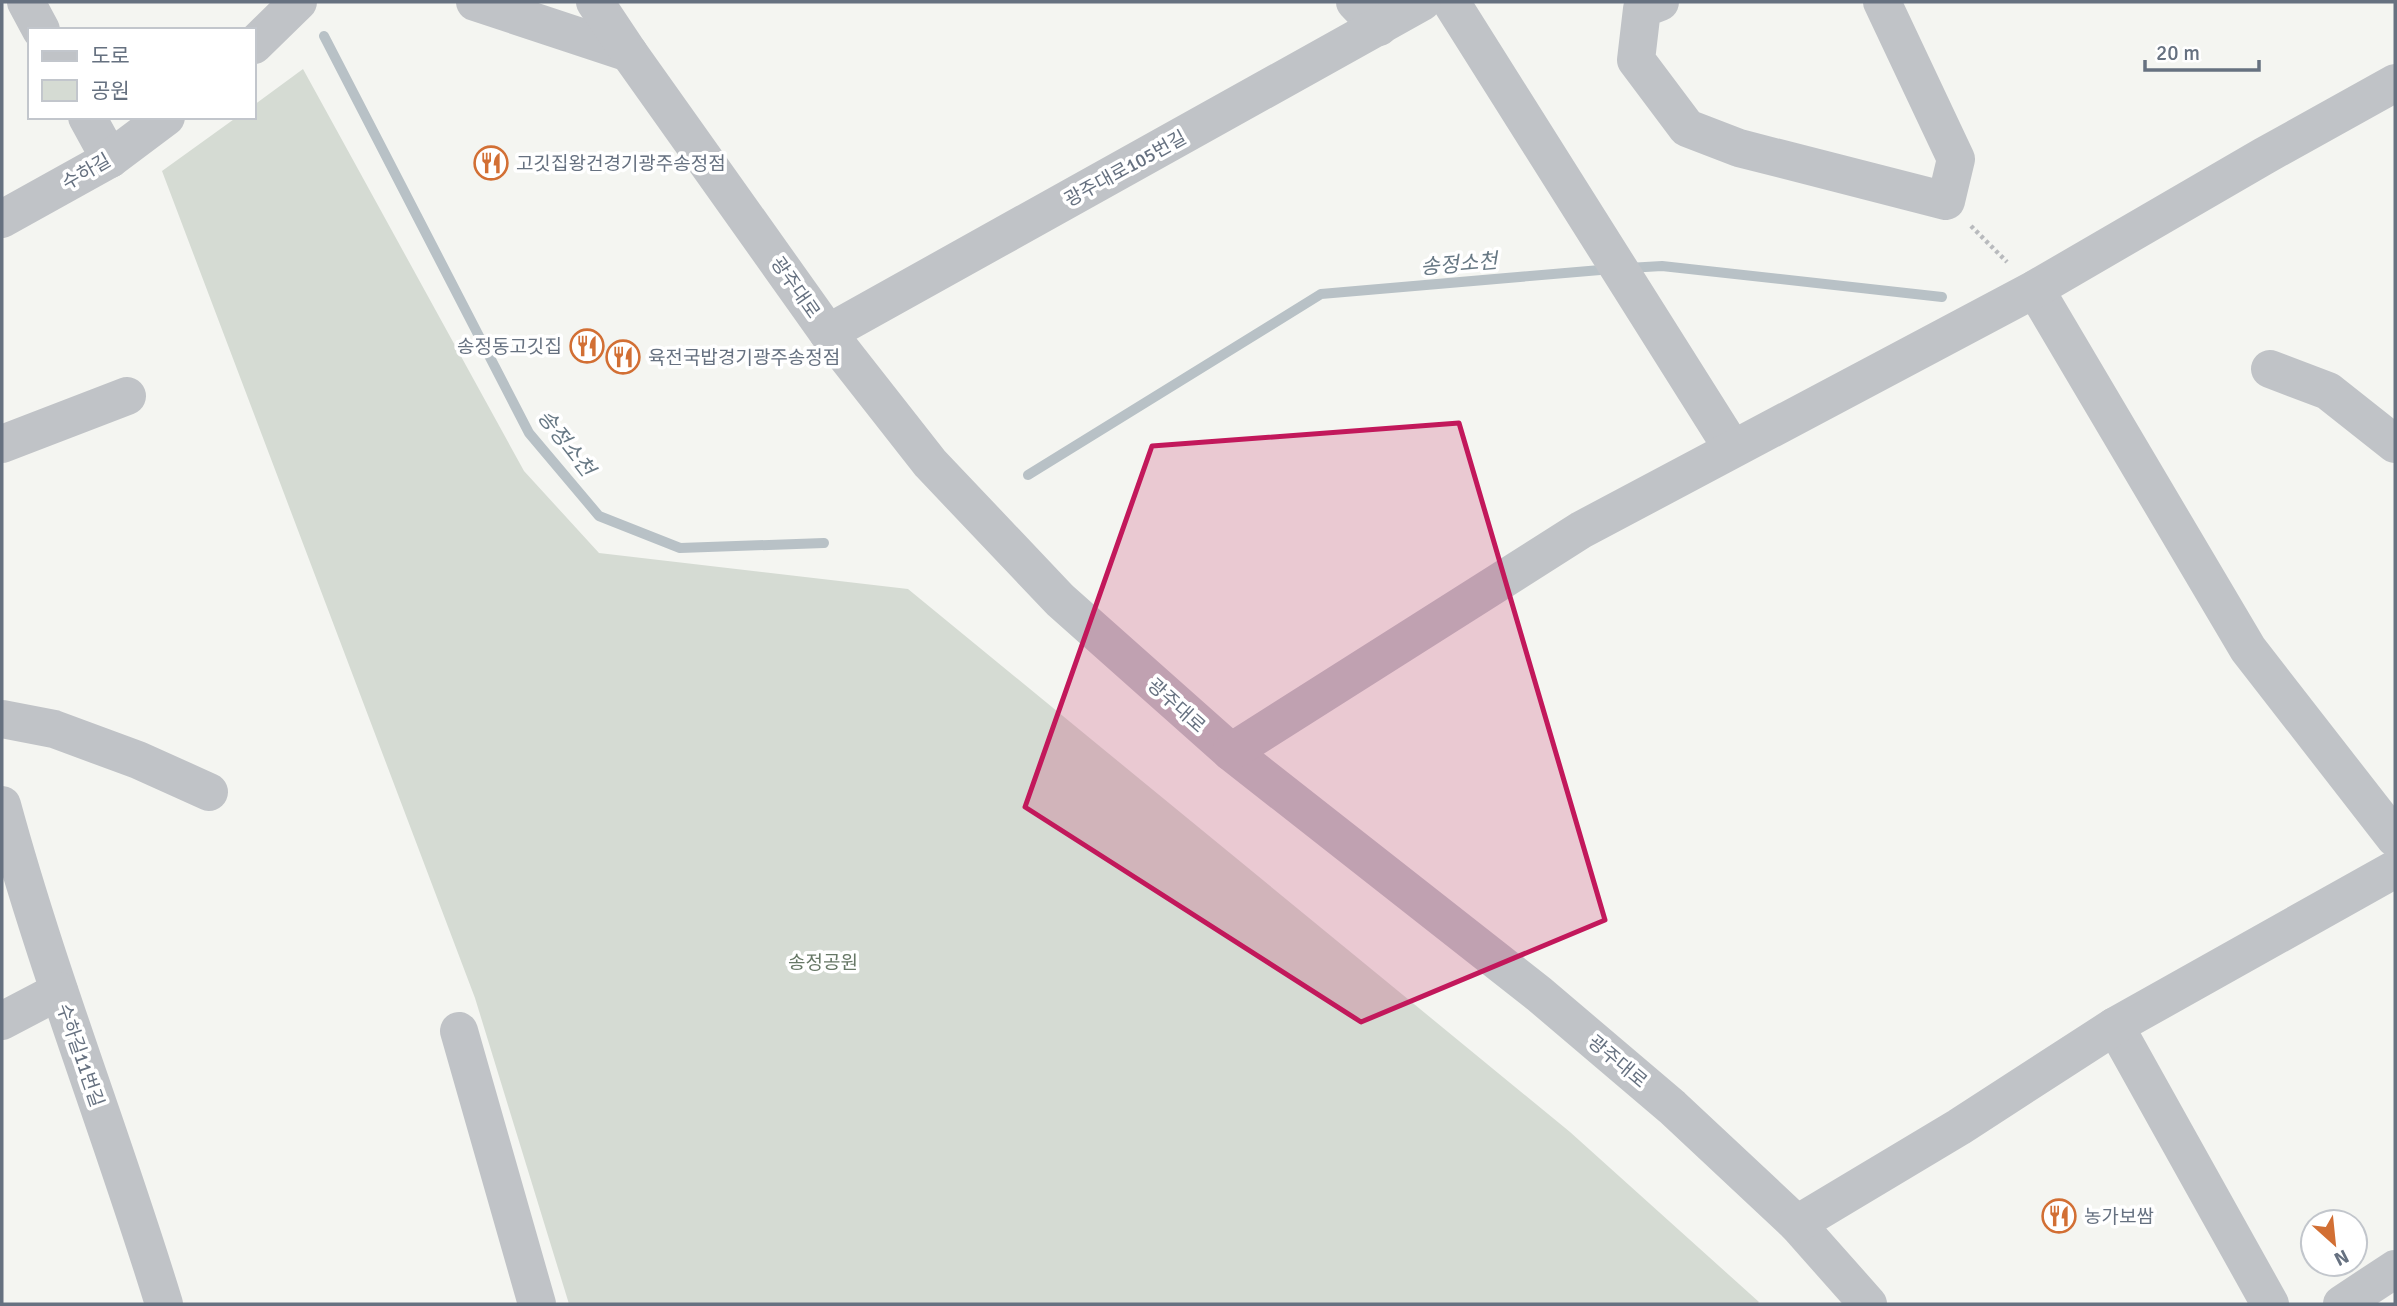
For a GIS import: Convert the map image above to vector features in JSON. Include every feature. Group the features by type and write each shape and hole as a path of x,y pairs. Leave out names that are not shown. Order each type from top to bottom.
{"street":[{"path":"26,2 40,28"},
{"path":"256,43 298,2"},
{"path":"475,2 629,53"},
{"name":"광주대로","path":"595,2 828,333 930,463 1060,600 1231,752 1539,994 1672,1107 1797,1224 1868,1304"},
{"name":"광주대로105번길","path":"828,333 1367,14 1422,2"},
{"path":"1451,2 1732,448"},
{"path":"1660,2 1642,9 1636,60 1687,128 1739,148 1945,201 1956,159 1882,2"},
{"path":"1231,752 1581,530 2035,289 2395,83"},
{"path":"89,119 110,159"},
{"name":"수하길","path":"2,219 110,159 163,119"},
{"path":"2035,289 2248,649 2395,838"},
{"path":"2270,369 2329,391 2395,444"},
{"path":"2,444 127,396"},
{"path":"2,719 66,734 138,760 209,792"},
{"name":"수하길11번길","path":"3,813 59,991 164,1304"},
{"path":"1797,1224 1959,1127 2115,1026 2395,869"},
{"path":"2,1021 59,991"},
{"path":"2115,1026 2270,1304"},
{"path":"459,1031 537,1304"},
{"path":"2342,1304 2395,1269"}],"path":[{"path":"1945,201 2035,289"}],"highlighted area":[{"path":"1459,423 1605,920 1361,1022 1025,807 1152,446"}],"green space":[{"name":"송정공원","path":"303,69 524,471 599,553 908,589 1570,1132 1759,1302 569,1304 475,998 162,171 234,119 256,119 256,104"}],"waterway":[{"name":"송정소천","path":"324,36 529,433 599,516 680,548 824,543"},
{"name":"송정소천","path":"1628,268 1662,266 1942,297"},
{"name":"송정소천","path":"1028,475 1321,294 1612,269"}],"place":[{"name":"고깃집왕건경기광주송정점","path":"491,163"},
{"name":"송정동고깃집","path":"587,346"},
{"name":"육전국밥경기광주송정점","path":"623,357"},
{"name":"농가보쌈","path":"2059,1216"}]}
